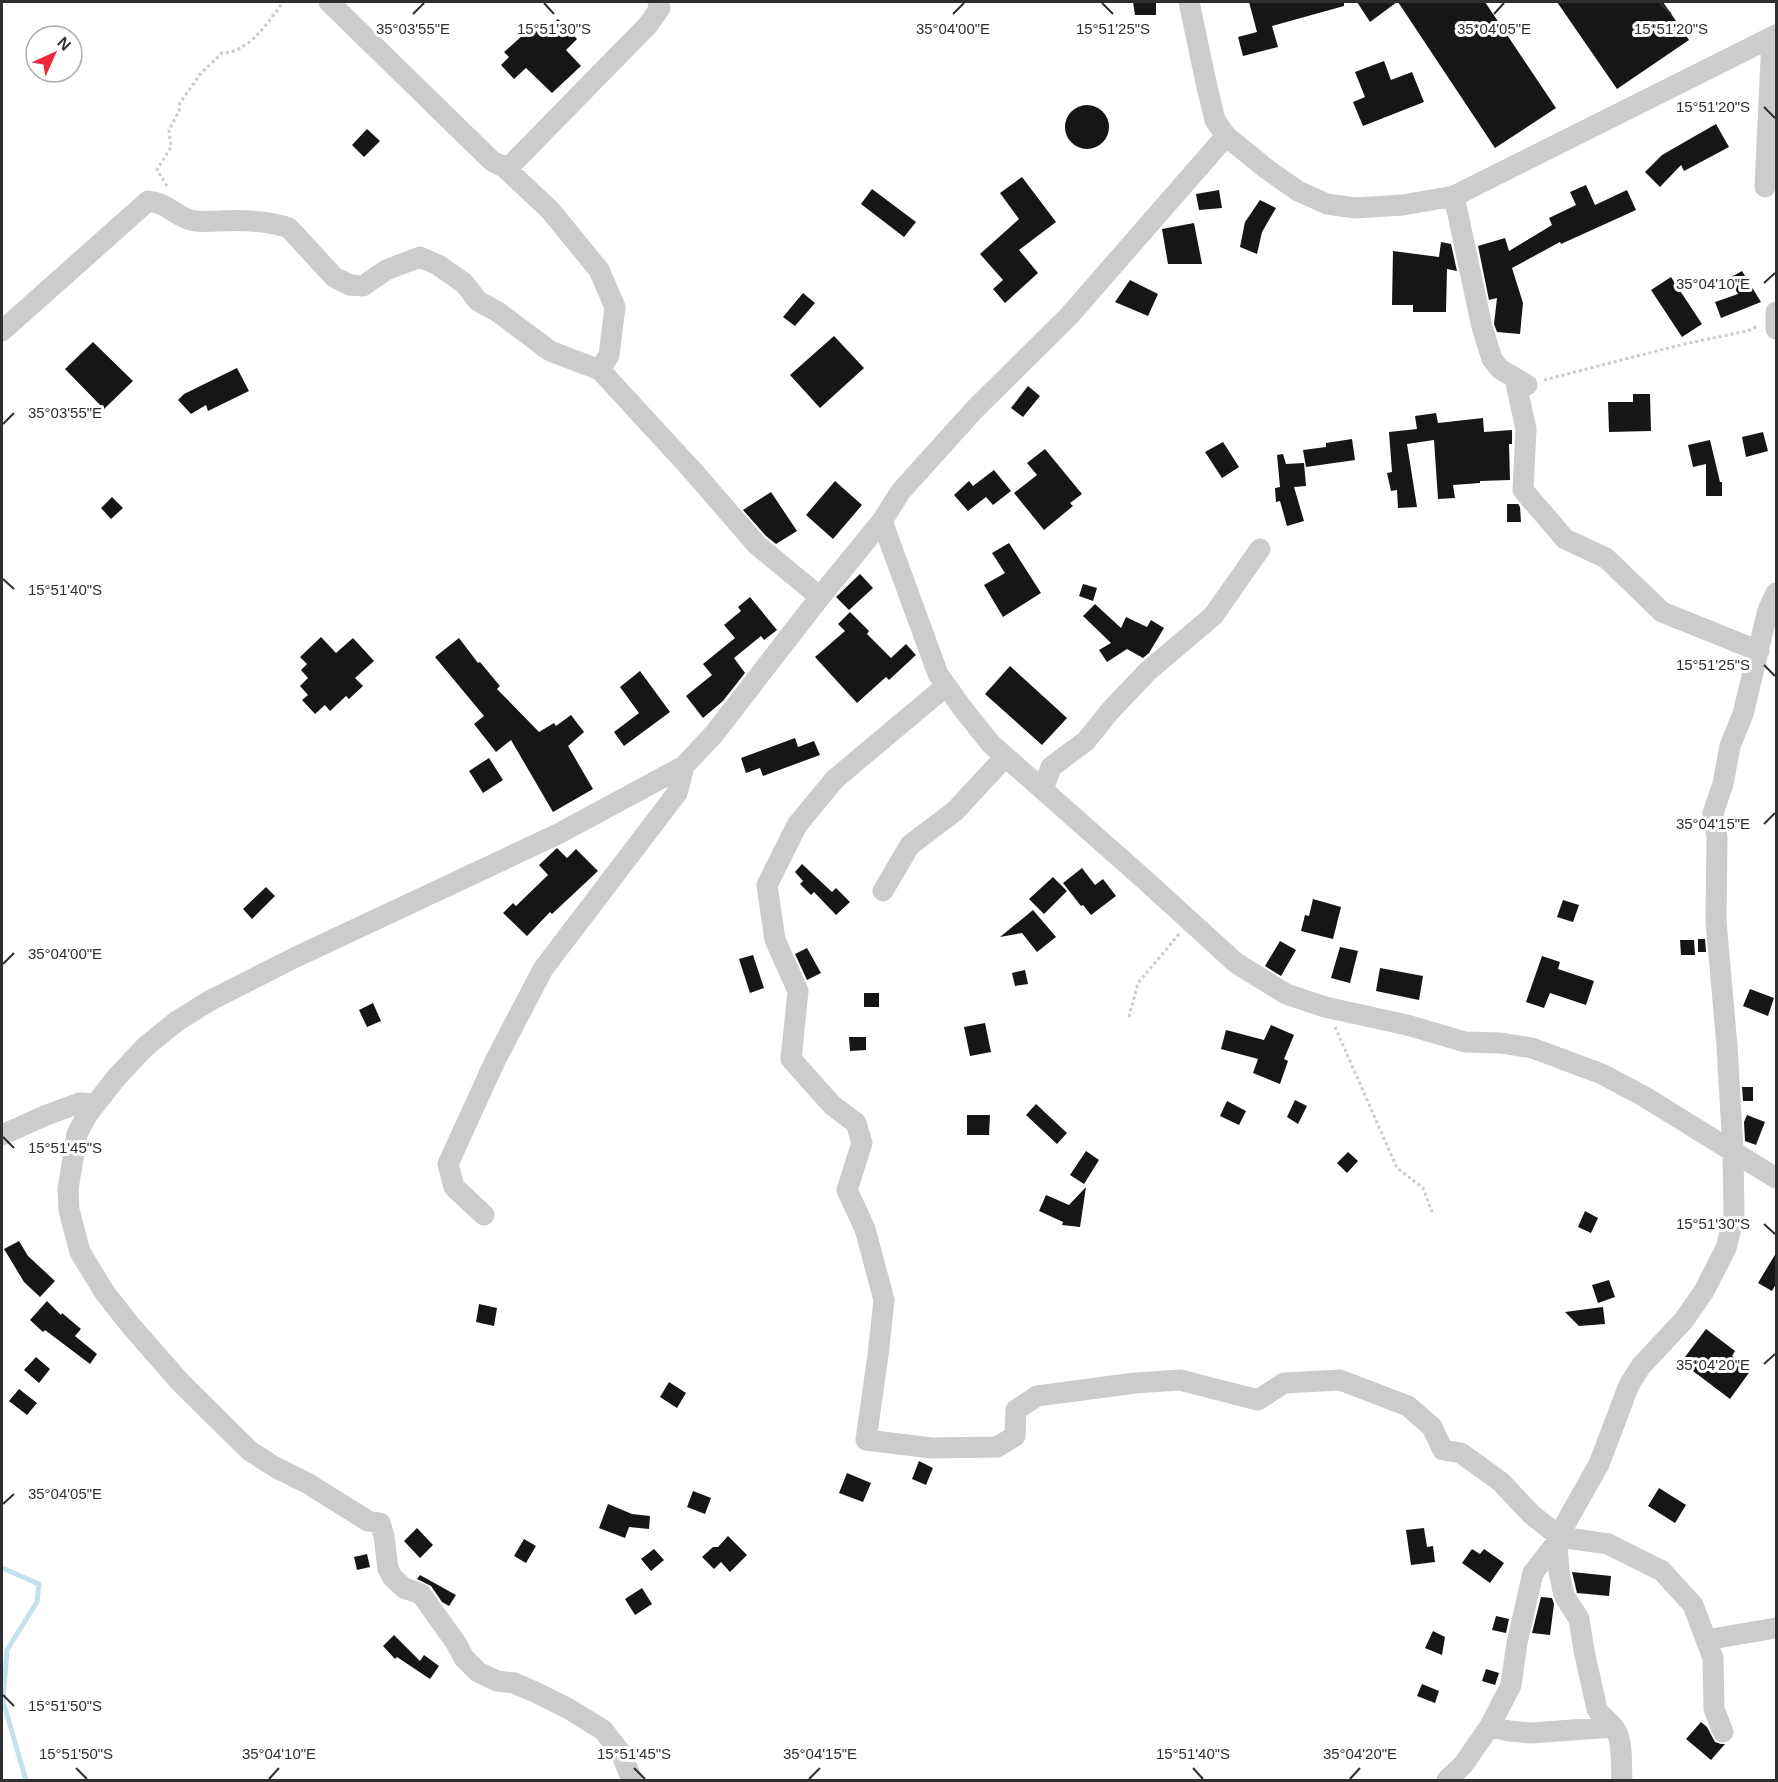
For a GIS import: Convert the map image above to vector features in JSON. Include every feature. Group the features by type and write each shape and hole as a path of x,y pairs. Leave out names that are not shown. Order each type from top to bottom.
{"street":[{"path":"329,2 492,161 504,167 550,210 599,270 615,306 609,355 600,370"},
{"path":"504,167 513,163 648,25 660,8 658,2"},
{"path":"1190,2 1215,120 1226,136 1268,170 1291,186 1327,204 1355,208 1403,204 1454,196 1774,36 1765,187"},
{"path":"632,1780 621,1754 603,1730 535,1692 514,1683 497,1681 478,1672 464,1658 421,1594 404,1588 393,1578 388,1569 380,1523 368,1521 250,1451 181,1383 131,1326 105,1293 80,1252 69,1210 68,1189 77,1134 95,1104 145,1047 177,1021 211,1000 296,957 558,834 684,766 714,734 882,521 901,491 975,409 1069,316 1226,136"},
{"path":"1454,196 1482,327 1492,359 1500,369 1521,382 1526,429 1523,490 1565,539 1606,558 1662,612 1759,651"},
{"path":"2,331 148,201 160,202 189,220 202,222 243,220 282,225 289,228 334,277 350,285 363,285 386,270 420,257 438,265 464,283 478,301 498,312 550,351 600,370 757,545 820,597"},
{"path":"882,521 938,674 991,744 1236,963 1260,980 1286,994 1325,1007 1407,1025 1465,1042 1501,1043 1532,1048 1602,1074 1733,1150 1776,1178"},
{"path":"1043,790 1051,767 1086,741 1110,711 1148,671 1213,616 1260,549"},
{"path":"1622,1780 1620,1739 1597,1709 1579,1619 1563,1591 1557,1544 1563,1528 1599,1464 1629,1385 1641,1366 1684,1320 1704,1291 1726,1248 1734,1216 1733,1150 1716,921 1717,838 1713,813 1723,784 1730,746 1743,714 1768,610 1776,593"},
{"path":"946,686 835,779 797,825 767,885 775,940 798,991 791,1059 831,1104 856,1122 862,1143 848,1190 865,1229 884,1300 866,1440 932,1448 997,1447 1014,1436 1016,1410 1037,1396 1135,1383 1180,1380 1258,1400 1284,1383 1341,1380 1408,1406 1432,1427 1443,1450 1461,1453 1501,1482 1531,1514 1560,1537 1608,1544 1662,1571 1693,1605 1713,1658 1714,1709 1723,1732"},
{"path":"883,891 910,845 954,812 1005,757"},
{"path":"484,1215 454,1187 448,1164 495,1061 543,969 677,793 684,766"},
{"path":"2,1136 44,1116 79,1103 95,1104"},
{"path":"1447,1780 1463,1765 1490,1726 1511,1685 1517,1643 1533,1573 1560,1537"},
{"path":"1706,1640 1776,1628"},
{"path":"1490,1726 1509,1731 1531,1732 1613,1727"}],"path":[{"path":"176,213 176,201 157,170 171,147 169,130 179,111 180,103 201,73 222,53 229,53 247,44 264,27 283,2"},
{"path":"1521,382 1747,331 1776,319"},
{"path":"1129,1017 1138,983 1190,922"},
{"path":"1325,1007 1397,1168 1423,1188 1432,1212"}],"building":[{"path":"1133,2 1156,2 1156,15 1135,15"},
{"path":"1249,2 1344,2 1344,6 1272,26 1278,47 1243,56 1238,37 1257,32"},
{"path":"1357,2 1397,2 1370,22"},
{"path":"1398,2 1485,2 1556,108 1495,148"},
{"path":"1557,2 1663,2 1689,40 1617,89"},
{"path":"558,19 577,39 566,50 581,66 552,93 526,68 514,79 501,65 509,57 504,52 532,27 540,35"},
{"path":"1384,61 1391,80 1412,72 1424,102 1363,126 1353,102 1365,97 1355,72"},
{"path":"1087,105 1103,111 1109,127 1103,143 1087,149 1071,143 1065,127 1071,111"},
{"path":"1716,124 1729,147 1684,171 1681,165 1660,187 1645,172 1662,155"},
{"path":"367,129 380,141 364,157 352,145"},
{"path":"1022,177 1056,222 1019,250 1038,273 1005,303 993,289 1003,280 980,254 1019,219 1000,193"},
{"path":"1586,185 1595,205 1627,190 1636,210 1561,244 1560,242 1512,268 1523,303 1520,334 1497,332 1494,324 1497,298 1489,300 1478,246 1505,238 1509,251 1552,225 1549,218 1576,205 1570,192"},
{"path":"872,189 916,222 904,237 861,204"},
{"path":"1219,190 1222,208 1199,210 1196,194"},
{"path":"1260,200 1276,208 1262,232 1257,254 1240,247 1245,222"},
{"path":"1194,223 1202,264 1168,264 1162,229"},
{"path":"1441,242 1451,244 1457,271 1447,269 1446,312 1413,312 1413,305 1392,305 1393,251 1439,257"},
{"path":"1742,271 1761,302 1721,318 1715,302 1738,294 1729,278"},
{"path":"1671,277 1702,324 1682,337 1651,290"},
{"path":"1130,280 1158,294 1148,316 1115,302"},
{"path":"803,293 815,303 795,326 783,317"},
{"path":"834,336 864,368 820,408 790,375"},
{"path":"93,342 133,381 104,409 65,369"},
{"path":"237,368 249,391 208,411 206,405 191,414 178,400 184,394"},
{"path":"1028,386 1040,396 1023,417 1011,408"},
{"path":"1633,394 1650,394 1651,431 1609,432 1608,402 1633,402"},
{"path":"1436,413 1438,423 1483,418 1484,432 1512,430 1512,444 1509,444 1510,480 1453,485 1455,498 1438,499 1434,440 1407,444 1417,507 1398,508 1397,490 1391,491 1387,473 1392,472 1389,432 1417,429 1415,416"},
{"path":"1763,432 1768,451 1746,457 1742,437"},
{"path":"1352,439 1355,460 1306,467 1303,450 1326,447 1326,443"},
{"path":"1710,440 1720,482 1722,482 1722,496 1706,496 1706,464 1693,467 1688,445"},
{"path":"1223,442 1239,467 1222,478 1205,452"},
{"path":"1045,449 1082,494 1070,503 1073,506 1044,530 1014,493 1037,475 1027,463"},
{"path":"1283,454 1286,464 1304,463 1306,486 1294,487 1304,521 1287,526 1280,501 1276,502 1275,488 1280,487 1277,455"},
{"path":"994,470 1011,491 993,505 986,497 968,511 954,495 969,481 973,486"},
{"path":"835,481 862,505 833,539 806,515"},
{"path":"771,492 797,531 776,544 743,510"},
{"path":"112,497 123,508 111,519 101,508"},
{"path":"1507,504 1518,504 1521,522 1507,522"},
{"path":"1009,543 1041,593 1003,617 984,585 1005,573 992,553"},
{"path":"860,574 873,588 849,610 836,597"},
{"path":"1083,584 1097,588 1093,601 1079,596"},
{"path":"750,597 777,630 764,640 761,636 734,658 745,673 723,701 703,718 686,696 712,675 703,664 735,638 724,625 741,611 738,607"},
{"path":"1095,604 1121,628 1126,617 1147,627 1151,620 1164,628 1149,653 1143,658 1127,649 1107,662 1099,650 1111,643 1083,616"},
{"path":"850,612 869,631 867,634 891,658 906,644 916,655 889,680 886,677 857,703 815,657 845,631 838,624"},
{"path":"321,637 336,653 353,638 374,661 355,678 363,686 349,699 346,696 330,711 325,705 315,714 302,700 308,695 300,686 308,678 301,670 307,664 300,657"},
{"path":"459,638 500,686 497,689 539,732 554,723 556,726 571,715 584,732 568,746 593,789 553,812 511,740 496,752 474,724 484,716 435,657"},
{"path":"1010,666 1067,718 1042,745 985,694"},
{"path":"640,671 670,712 624,746 614,732 639,713 620,687"},
{"path":"795,738 798,747 814,741 820,755 763,776 760,768 746,773 741,758"},
{"path":"489,758 503,780 483,793 469,771"},
{"path":"557,848 567,858 576,849 598,871 552,914 550,912 527,936 503,913 513,903 516,906 548,875 539,865"},
{"path":"802,864 832,892 836,888 850,902 836,915 814,892 811,895 800,884 803,881 795,872"},
{"path":"1082,868 1095,885 1103,879 1116,896 1091,915 1063,883"},
{"path":"1053,877 1067,891 1044,914 1029,899"},
{"path":"266,887 275,896 252,919 243,909"},
{"path":"1313,899 1341,907 1333,939 1301,931 1305,915 1309,916"},
{"path":"1563,900 1579,905 1573,922 1557,917"},
{"path":"1033,910 1056,937 1037,952 1022,933 1000,937"},
{"path":"1698,939 1705,939 1706,952 1698,952"},
{"path":"1680,940 1694,940 1695,955 1681,955"},
{"path":"1280,941 1296,950 1281,976 1265,966"},
{"path":"1340,947 1358,951 1350,983 1331,978"},
{"path":"807,948 821,973 807,980 795,954"},
{"path":"753,955 764,988 750,993 739,959"},
{"path":"1542,956 1560,962 1558,969 1594,981 1586,1005 1550,993 1544,1008 1526,1002"},
{"path":"1380,968 1423,976 1419,1000 1376,991"},
{"path":"1025,970 1028,984 1015,986 1012,973"},
{"path":"1750,989 1774,998 1768,1016 1743,1006"},
{"path":"864,993 879,993 879,1007 864,1007"},
{"path":"373,1003 381,1021 367,1027 359,1010"},
{"path":"985,1023 991,1052 970,1056 964,1027"},
{"path":"1271,1025 1294,1035 1284,1059 1288,1061 1280,1084 1253,1073 1258,1059 1221,1049 1226,1030 1264,1040"},
{"path":"849,1037 866,1037 866,1050 850,1051"},
{"path":"1742,1087 1753,1087 1753,1101 1743,1101"},
{"path":"1295,1100 1307,1106 1298,1124 1287,1117"},
{"path":"1227,1101 1246,1111 1239,1125 1220,1116"},
{"path":"1036,1104 1067,1133 1057,1144 1026,1115"},
{"path":"967,1115 990,1115 989,1135 967,1135"},
{"path":"1747,1115 1765,1122 1756,1145 1745,1141 1744,1122"},
{"path":"1086,1151 1099,1160 1084,1184 1070,1175"},
{"path":"1348,1152 1358,1161 1347,1173 1337,1163"},
{"path":"1086,1187 1080,1227 1062,1225 1063,1222 1039,1211 1046,1195 1069,1205"},
{"path":"1585,1211 1598,1218 1591,1233 1578,1227"},
{"path":"19,1241 28,1256 55,1281 40,1297 24,1282 4,1249"},
{"path":"1776,1253 1776,1284 1772,1291 1758,1283"},
{"path":"1609,1280 1615,1297 1598,1303 1592,1285"},
{"path":"47,1301 61,1315 62,1313 81,1329 75,1336 97,1354 90,1364 45,1330 43,1332 30,1320"},
{"path":"479,1304 497,1308 494,1326 476,1322"},
{"path":"1603,1307 1605,1324 1579,1326 1565,1312"},
{"path":"1706,1329 1735,1351 1732,1356 1751,1370 1730,1399 1689,1368 1692,1362 1685,1357"},
{"path":"36,1357 50,1369 39,1383 24,1370"},
{"path":"669,1382 686,1393 677,1408 660,1397"},
{"path":"19,1389 37,1403 27,1415 9,1401"},
{"path":"919,1461 933,1468 926,1485 912,1479"},
{"path":"847,1473 871,1483 863,1502 839,1493"},
{"path":"1659,1488 1686,1505 1675,1523 1648,1506"},
{"path":"693,1491 711,1498 705,1514 687,1507"},
{"path":"608,1504 632,1514 650,1516 649,1529 629,1527 625,1538 599,1528"},
{"path":"417,1528 433,1545 420,1558 404,1541"},
{"path":"1424,1528 1427,1547 1433,1546 1435,1562 1411,1565 1406,1530"},
{"path":"728,1536 747,1555 730,1572 721,1562 714,1569 702,1557 713,1547 718,1547"},
{"path":"524,1539 536,1546 526,1563 514,1556"},
{"path":"654,1549 664,1560 651,1571 641,1559"},
{"path":"1472,1549 1480,1554 1484,1549 1504,1563 1490,1583 1462,1563"},
{"path":"367,1554 370,1567 357,1570 354,1557"},
{"path":"1572,1572 1611,1576 1609,1596 1577,1593"},
{"path":"420,1575 456,1595 449,1606 442,1602 431,1586 417,1579"},
{"path":"642,1588 652,1604 635,1615 625,1599"},
{"path":"1541,1597 1552,1598 1554,1604 1550,1635 1532,1633"},
{"path":"1496,1616 1509,1619 1506,1633 1492,1630"},
{"path":"1433,1631 1445,1637 1442,1655 1425,1648"},
{"path":"394,1635 420,1661 424,1655 439,1666 430,1679 397,1657 395,1659 383,1646"},
{"path":"1486,1669 1499,1673 1495,1685 1482,1681"},
{"path":"1422,1684 1439,1691 1435,1703 1417,1696"},
{"path":"1701,1722 1707,1727 1715,1742 1725,1744 1711,1760 1686,1739"}],"waterway":[{"path":"2,1568 39,1584 37,1602 7,1650 3,1701 26,1780"}]}
